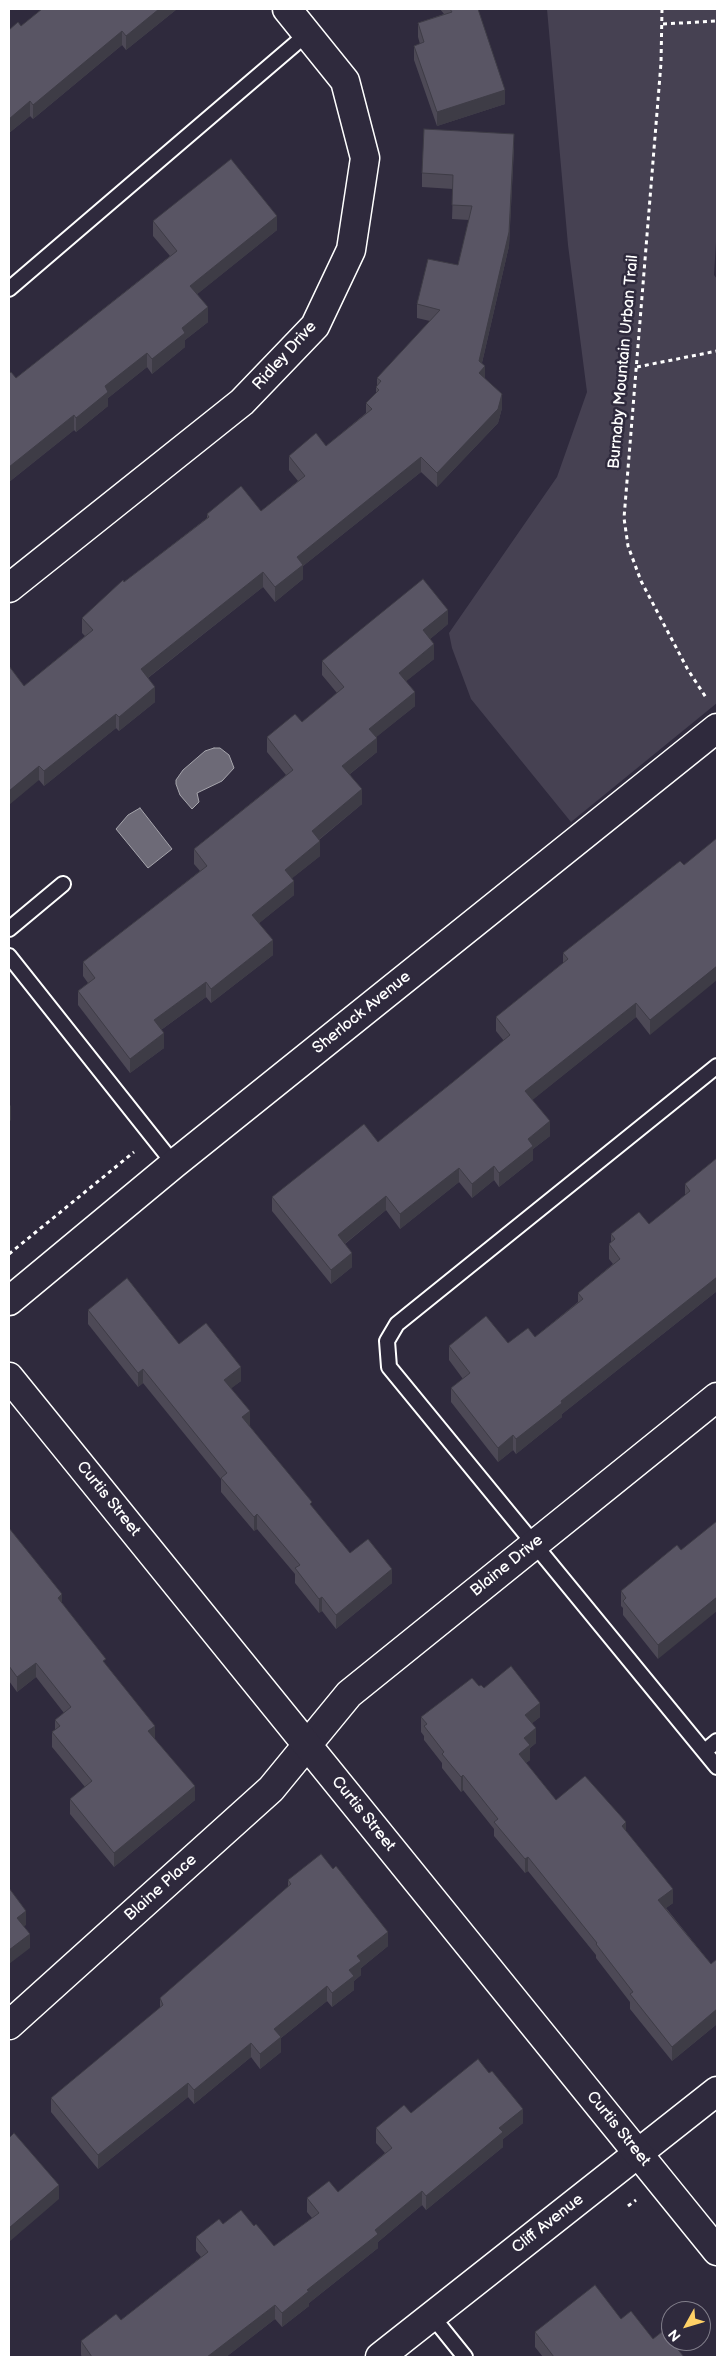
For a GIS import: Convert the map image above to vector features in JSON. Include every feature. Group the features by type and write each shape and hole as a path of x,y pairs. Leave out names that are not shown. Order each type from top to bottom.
{"street":[{"name":"Ridley Drive","path":"9,588 242,402 315,326 351,250 365,158 345,81 287,9"},
{"name":"Sherlock Avenue","path":"9,1301 174,1164 717,728"},
{"name":"Curtis Street","path":"9,1377 717,2251"},
{"name":"Blaine Drive","path":"307,1745 349,1694 717,1397"},
{"name":"Blaine Place","path":"9,2026 271,1789 307,1745"},
{"name":"Cliff Avenue","path":"380,2357 717,2091"}],"lane":[{"path":"9,289 308,33"},
{"path":"9,929 63,884"},
{"path":"9,956 174,1164"},
{"path":"717,1066 397,1324 387,1341 389,1367 717,1767"},
{"path":"704,1751 717,1741"},
{"path":"432,2316 465,2357"}],"path":[{"name":"Burnaby Mountain Urban Trail","path":"662,9 663,24 624,518 628,546 641,581 688,670 706,698"},
{"path":"663,24 717,20"},
{"path":"637,367 717,351"}],"shaded area":[{"path":"547,9 717,9 717,226 714,275 717,279 717,703 571,822 471,699 452,648 449,633 557,477 587,392 568,245"},
{"path":"220,748 229,755 234,768 222,781 197,793 199,802 192,809 180,795 176,780 183,770 205,751"},
{"path":"140,808 172,849 148,868 116,829 128,815"}],"building":[{"path":"42,9 159,9 126,36 122,31 33,105 30,101 9,119 9,30 18,22 21,26"},
{"path":"450,9 478,9 505,90 437,112 414,46 424,42 418,23 452,12"},
{"path":"424,129 514,134 509,232 479,361 485,366 479,373 502,394 498,409 437,473 421,457 297,557 303,565 275,587 263,572 141,669 155,687 119,717 116,714 44,771 39,766 9,791 9,666 24,686 93,630 82,618 123,580 124,582 209,517 207,514 241,486 261,511 305,476 289,456 316,433 326,446 372,409 366,403 379,390 376,387 381,381 377,378 440,310 417,304 428,259 458,265 472,206 452,205 453,175 422,173"},
{"path":"231,159 277,216 190,286 208,307 182,328 185,333 152,359 147,353 105,386 108,392 76,418 74,415 9,467 9,373 11,372 16,378 177,251 153,221"},
{"path":"423,579 448,610 423,630 434,644 399,673 415,692 369,729 377,738 342,766 362,789 312,831 320,841 285,870 294,881 252,915 273,940 211,989 206,982 154,1020 164,1033 130,1059 78,991 95,978 83,962 207,866 194,849 293,770 267,737 295,714 302,722 344,687 322,661"},
{"path":"717,838 717,966 650,1020 636,1003 525,1091 550,1121 528,1139 533,1146 499,1173 494,1166 472,1184 459,1168 400,1214 386,1196 338,1235 352,1253 331,1270 272,1197 364,1124 378,1142 453,1082 510,1035 496,1017 568,959 563,953 680,861 684,865"},
{"path":"717,1158 717,1277 516,1439 513,1435 498,1448 451,1388 470,1373 449,1346 486,1316 508,1343 528,1328 535,1337 583,1299 578,1293 620,1259 609,1244 615,1239 611,1234 639,1212 649,1224 690,1191 685,1184"},
{"path":"127,1278 179,1344 206,1323 241,1367 224,1380 250,1411 242,1417 312,1502 310,1504 350,1553 368,1539 392,1569 336,1615 322,1597 319,1599 295,1568 300,1565 257,1514 254,1517 221,1478 227,1473 143,1369 138,1373 88,1310"},
{"path":"717,1521 717,1597 658,1645 623,1601 626,1598 621,1591 677,1545 681,1550"},
{"path":"9,1528 62,1594 58,1598 106,1659 103,1661 155,1726 148,1731 195,1786 114,1853 70,1799 92,1781 52,1732 60,1726 55,1720 71,1707 36,1663 17,1677 9,1666"},
{"path":"511,1666 540,1703 525,1715 536,1728 524,1738 530,1745 519,1754 556,1800 585,1776 626,1822 622,1826 673,1889 658,1900 711,1964 717,1959 717,2009 672,2047 630,1994 633,1992 597,1943 528,1857 525,1859 494,1822 498,1819 463,1775 461,1777 442,1754 444,1752 424,1726 427,1724 421,1717 472,1678 479,1686 481,1685 484,1688"},
{"path":"321,1854 333,1869 336,1866 388,1932 357,1956 361,1961 349,1970 354,1976 332,1993 327,1986 274,2029 281,2037 260,2054 251,2043 194,2090 188,2083 98,2155 51,2098 163,2005 160,1998 291,1884 288,1880"},
{"path":"9,1888 26,1911 17,1918 30,1934 9,1950"},
{"path":"478,2059 489,2073 492,2071 523,2109 499,2128 503,2132 426,2196 422,2191 375,2230 378,2234 307,2290 309,2291 282,2313 275,2305 207,2357 92,2357 81,2341 116,2314 121,2320 208,2252 196,2237 219,2219 223,2224 241,2210 254,2226 256,2224 274,2246 319,2213 307,2198 329,2181 338,2192 392,2148 376,2128 404,2105 411,2113"},
{"path":"14,2133 59,2185 9,2228 9,2138"},
{"path":"595,2285 621,2319 631,2311 653,2339 661,2333 661,2351 679,2351 684,2357 554,2357 535,2332"}]}
